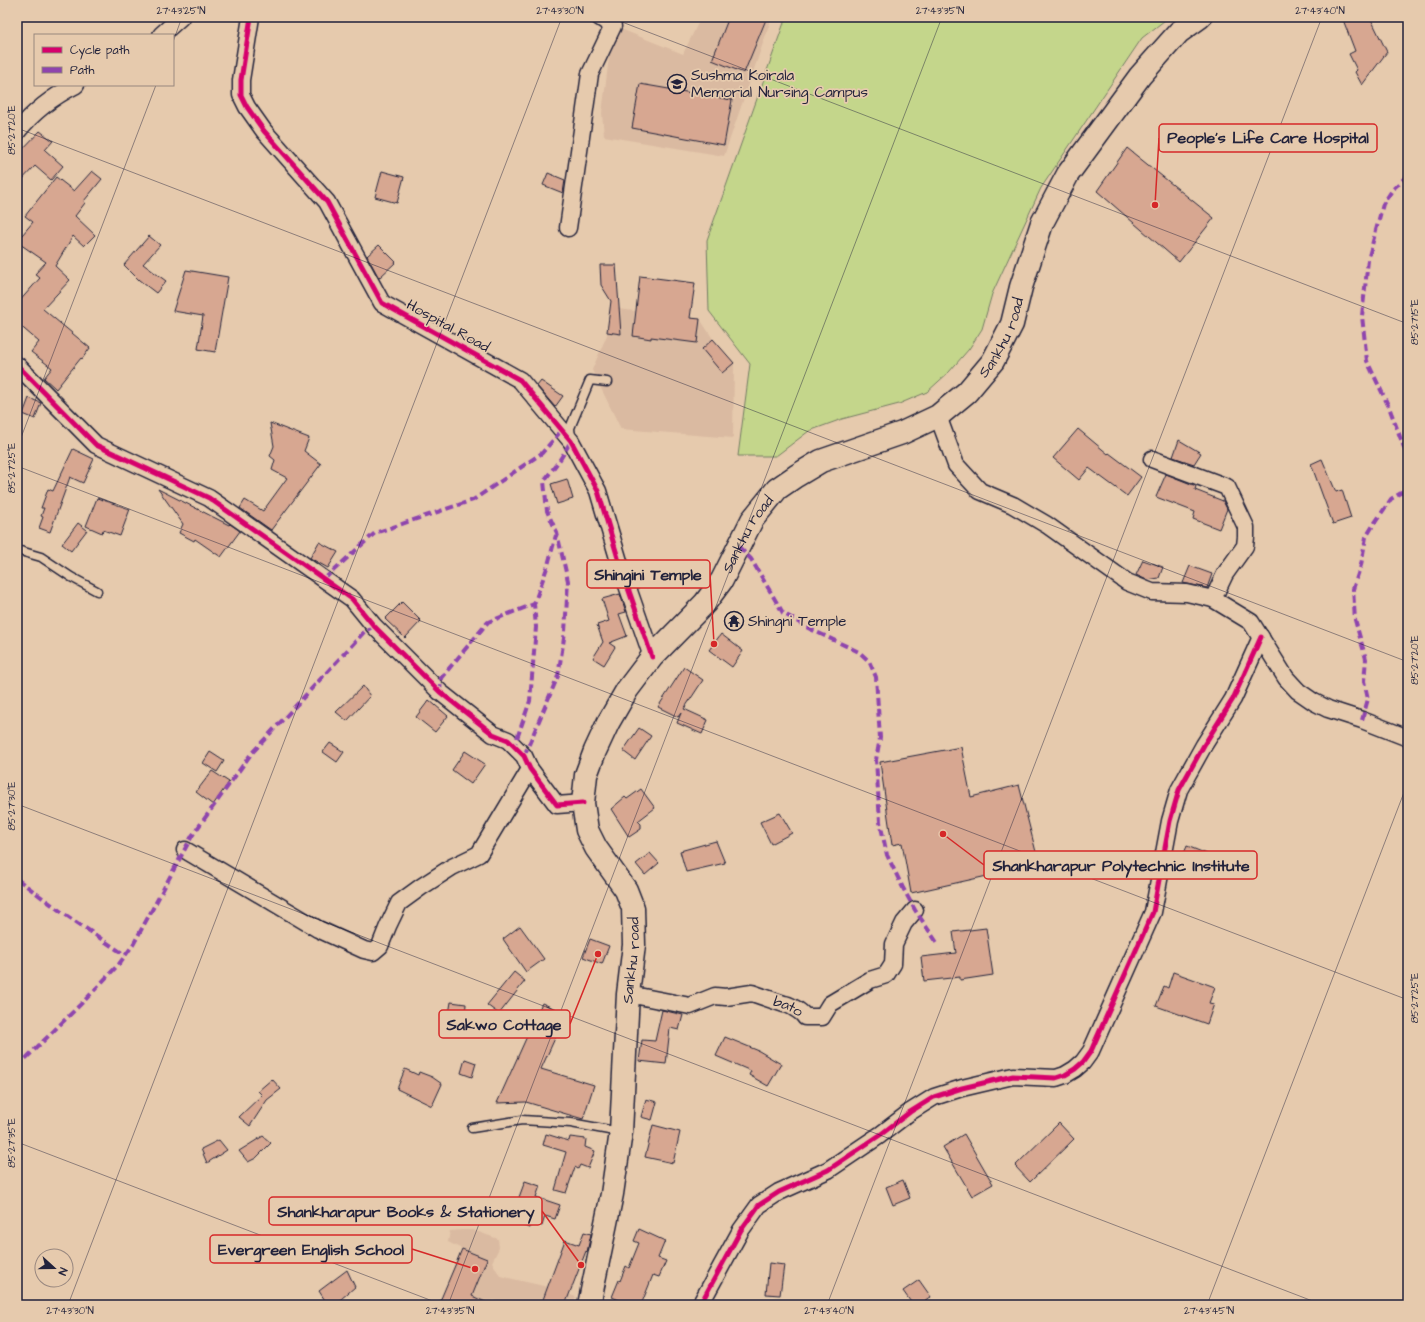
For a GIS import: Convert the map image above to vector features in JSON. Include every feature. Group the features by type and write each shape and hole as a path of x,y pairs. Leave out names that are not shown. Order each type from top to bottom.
{"main road":[{"name":"Sankhu road","path":"589,1305 612,1194 620,1132 628,994 634,945 633,908 626,890 596,848 587,830 583,803 586,775 608,723 627,690 652,657 705,603 722,580 752,520 778,489 821,461 902,434 938,416 967,392 994,361 1012,324 1021,287 1042,223 1068,174 1140,76 1179,32 1200,17"}],"street":[{"path":"162,34 181,17"},
{"name":"Hospital Road","path":"251,17 241,80 241,95 247,107 264,131 327,202 382,304 520,380 571,441 598,490 621,568 652,657"},
{"path":"568,228 590,74 613,26 599,17"},
{"path":"17,132 48,102 74,86"},
{"path":"17,365 96,445 209,498 352,599 374,626 440,692 492,734 508,740 524,756 530,769 557,806 583,803"},
{"path":"938,416 956,465 980,492 1013,505 1047,525 1127,582 1152,592 1187,593 1214,599 1252,622 1286,678 1298,691 1314,702 1328,709 1362,720 1408,738"},
{"path":"1152,459 1227,487 1246,527 1245,546 1225,574 1214,599"},
{"path":"700,1305 741,1230 759,1204 779,1192 828,1170 880,1135 910,1112 934,1097 962,1088 1013,1076 1056,1078 1066,1075 1083,1062 1091,1051 1153,912 1170,821 1179,790 1204,745 1233,699 1261,637"},
{"path":"185,850 318,929 364,950 373,952 380,946 399,903 446,871 479,854 530,769"},
{"name":"bato","path":"628,994 690,1006 715,996 726,997 752,993 788,1004 802,1012 806,1017 822,1017 830,1004 870,980 886,975 893,964 894,944 904,923 915,910"}],"lane":[{"path":"571,441 570,428 590,380 607,382"},
{"path":"17,550 41,558 70,577 97,591"},
{"path":"472,1128 522,1120 571,1123 620,1132"}],"shaded area":[{"name":"Sushma Koirala Memorial Nursing Campus","path":"701,17 772,17 724,156 604,136 602,113 613,26 683,54"},
{"path":"610,308 700,319 713,339 734,363 733,438 621,429 592,370 607,335"},
{"path":"473,1230 498,1239 499,1248 492,1262 500,1276 548,1287 576,1297 573,1305 503,1305 494,1300 485,1305 449,1305 440,1301 462,1249 448,1242 450,1231"}],"green space":[{"path":"786,17 1169,17 1142,38 1041,188 992,294 982,329 969,349 949,372 927,392 899,404 842,419 809,431 776,456 738,456 750,364 709,311 707,240"}],"building":[{"path":"729,17 767,17 744,73 712,60"},
{"path":"1342,17 1370,17 1387,52 1362,85 1355,72 1357,70 1349,54 1355,51"},
{"path":"640,84 732,100 724,145 632,128"},
{"path":"40,131 53,141 45,150 63,166 51,180 35,166 17,185 17,167 23,161 17,155"},
{"path":"1127,148 1214,218 1179,262 1097,191"},
{"path":"92,171 102,179 84,201 85,203 75,216 95,235 84,246 73,236 55,266 70,280 43,309 90,348 56,389 44,378 52,368 31,352 39,342 17,323 17,304 40,278 35,274 46,262 17,241 33,222 25,216 56,177 74,191"},
{"path":"382,171 404,177 397,203 375,197"},
{"path":"548,173 565,180 563,193 543,185"},
{"path":"149,236 160,245 143,264 166,281 156,293 139,280 124,265"},
{"path":"379,245 396,262 379,278 367,256"},
{"path":"600,265 616,265 621,334 607,332 611,301 601,285"},
{"path":"186,270 228,277 215,352 198,349 203,316 173,311"},
{"path":"640,276 695,283 690,318 700,319 697,343 633,336"},
{"path":"713,339 734,363 722,373 702,349"},
{"path":"541,381 563,396 555,407 537,386"},
{"path":"29,398 41,403 35,419 23,414"},
{"path":"270,423 309,438 304,451 321,464 271,530 240,508 245,500 263,511 287,478 272,470 275,460 270,456 274,446"},
{"path":"1078,429 1108,454 1109,453 1141,477 1127,496 1089,468 1079,480 1053,458"},
{"path":"1179,440 1201,453 1194,464 1173,457"},
{"path":"73,449 94,459 83,483 70,477 50,532 39,528 43,517 41,516 44,508 41,508 48,489 53,491"},
{"path":"1322,459 1336,492 1342,490 1351,518 1333,524 1311,464"},
{"path":"1166,474 1196,486 1195,490 1223,501 1227,509 1219,529 1193,519 1195,512 1156,497"},
{"path":"567,479 573,499 557,504 551,484"},
{"path":"158,489 229,525 230,524 240,531 221,557 195,539 194,541 179,533 183,524"},
{"path":"97,498 130,509 120,536 103,530 102,533 86,526"},
{"path":"78,523 87,530 71,551 62,544"},
{"path":"319,542 338,552 328,568 310,558"},
{"path":"1143,560 1163,567 1159,578 1147,580 1136,575"},
{"path":"1190,566 1212,574 1207,588 1183,583"},
{"path":"620,594 626,612 619,614 627,636 609,643 615,647 604,665 593,658 603,642 597,625 609,621 602,599"},
{"path":"402,602 421,621 405,638 385,619"},
{"path":"721,634 743,651 732,667 709,650"},
{"path":"684,667 703,680 684,709 708,720 702,734 677,723 681,713 678,717 658,707"},
{"path":"363,686 370,696 347,721 336,712"},
{"path":"429,700 448,716 435,732 416,717"},
{"path":"639,728 651,736 635,760 623,751"},
{"path":"330,743 344,752 337,762 323,752"},
{"path":"961,747 971,797 1019,785 1037,856 986,869 987,876 911,893 902,843 892,845 880,762"},
{"path":"465,751 485,764 471,784 452,770"},
{"path":"210,752 224,761 217,772 203,763"},
{"path":"212,771 229,782 213,805 196,792"},
{"path":"641,789 655,808 638,821 641,824 641,829 629,837 611,809 625,797 627,799"},
{"path":"780,813 792,833 771,844 760,822"},
{"path":"716,841 725,863 686,872 680,851"},
{"path":"1187,846 1207,854 1202,869 1181,861"},
{"path":"650,853 659,863 645,875 636,864"},
{"path":"520,926 544,959 526,972 503,939"},
{"path":"986,928 993,975 960,980 960,977 924,981 921,957 956,953 953,932"},
{"path":"590,939 609,946 602,964 583,957"},
{"path":"514,972 525,981 499,1014 487,1005"},
{"path":"1173,972 1215,987 1209,1003 1214,1004 1207,1024 1156,1006 1164,986 1168,988"},
{"path":"451,1002 466,1004 465,1016 449,1014"},
{"path":"542,1003 566,1014 541,1069 594,1085 583,1119 526,1102 497,1103"},
{"path":"662,1010 683,1015 679,1030 670,1028 666,1064 639,1061 642,1040 655,1041"},
{"path":"725,1037 759,1051 781,1064 768,1086 749,1075 751,1071 716,1056"},
{"path":"465,1059 476,1063 472,1077 461,1073"},
{"path":"405,1069 418,1075 419,1072 432,1077 442,1084 432,1106 397,1089"},
{"path":"272,1079 281,1089 267,1100 250,1126 239,1117 262,1095 258,1091"},
{"path":"646,1099 657,1102 652,1120 641,1117"},
{"path":"1059,1123 1074,1139 1030,1182 1015,1166"},
{"path":"653,1125 680,1132 673,1163 645,1157"},
{"path":"546,1134 569,1141 570,1137 586,1139 585,1147 595,1151 588,1168 580,1165 578,1169 575,1167 566,1193 555,1190 566,1152 543,1145"},
{"path":"964,1134 993,1184 972,1196 943,1147"},
{"path":"263,1136 271,1143 256,1158 248,1162 239,1151"},
{"path":"219,1140 227,1150 207,1163 201,1149"},
{"path":"903,1180 910,1198 893,1205 886,1187"},
{"path":"525,1181 540,1186 536,1197 560,1205 555,1219 545,1216 542,1226 532,1223 530,1228 518,1224 525,1203 518,1200"},
{"path":"639,1229 665,1241 658,1258 666,1261 659,1277 653,1275 641,1305 631,1305 612,1297 626,1266 629,1268 639,1243 634,1241"},
{"path":"584,1232 591,1234 587,1252 586,1251 565,1305 541,1305 565,1240 579,1245"},
{"path":"462,1249 487,1259 472,1296 492,1305 449,1305 440,1301"},
{"path":"769,1263 784,1265 780,1295 766,1294"},
{"path":"347,1270 355,1287 334,1305 328,1305 319,1291"},
{"path":"919,1280 931,1297 920,1305 913,1305 903,1291"}],"marked path":[{"path":"1408,175 1393,189 1383,204 1368,260 1362,316 1367,361 1389,407 1408,458"},
{"path":"324,579 375,533 473,500 542,453 561,431"},
{"path":"524,756 558,676 565,632 568,581 557,533 547,511 544,481 561,458 571,441"},
{"path":"1362,720 1368,699 1364,681 1366,659 1355,620 1353,589 1361,565 1366,537 1391,499 1408,489"},
{"path":"440,692 441,678 488,622 534,604 548,565 556,535"},
{"path":"739,547 751,559 783,613 808,628 859,652 869,661 876,677 880,738 876,760 880,822 887,855 915,910 938,944"},
{"path":"510,741 515,744 530,701 536,627 534,604"},
{"path":"17,1067 119,964 133,945 192,836 251,754 365,631 374,626"},
{"path":"17,879 63,913 125,955"}],"cycle path":[{"path":"251,17 241,80 241,95 247,107 264,131 327,202 382,303 520,380 571,441 598,491 621,568 652,657"},
{"path":"17,365 96,445 209,498 352,599 374,626 440,692 493,734 508,740 524,756 530,769 557,805 583,803"},
{"path":"700,1305 741,1230 759,1205 779,1192 828,1170 880,1135 910,1112 934,1097 962,1088 1013,1076 1056,1078 1065,1075 1083,1062 1091,1051 1153,912 1170,821 1179,790 1204,745 1233,699 1261,637"}],"place":[{"name":"Sushma Koirala Memorial Nursing Campus","path":"677,84"},
{"name":"People's Life Care Hospital","path":"1155,205"},
{"name":"Shingni Temple","path":"734,621"},
{"name":"Shingini Temple","path":"714,644"},
{"name":"Shankharapur Polytechnic Institute","path":"943,834"},
{"name":"Sakwo Cottage","path":"598,954"},
{"name":"Shankharapur Books & Stationery","path":"581,1265"},
{"name":"Evergreen English School","path":"475,1269"}]}
